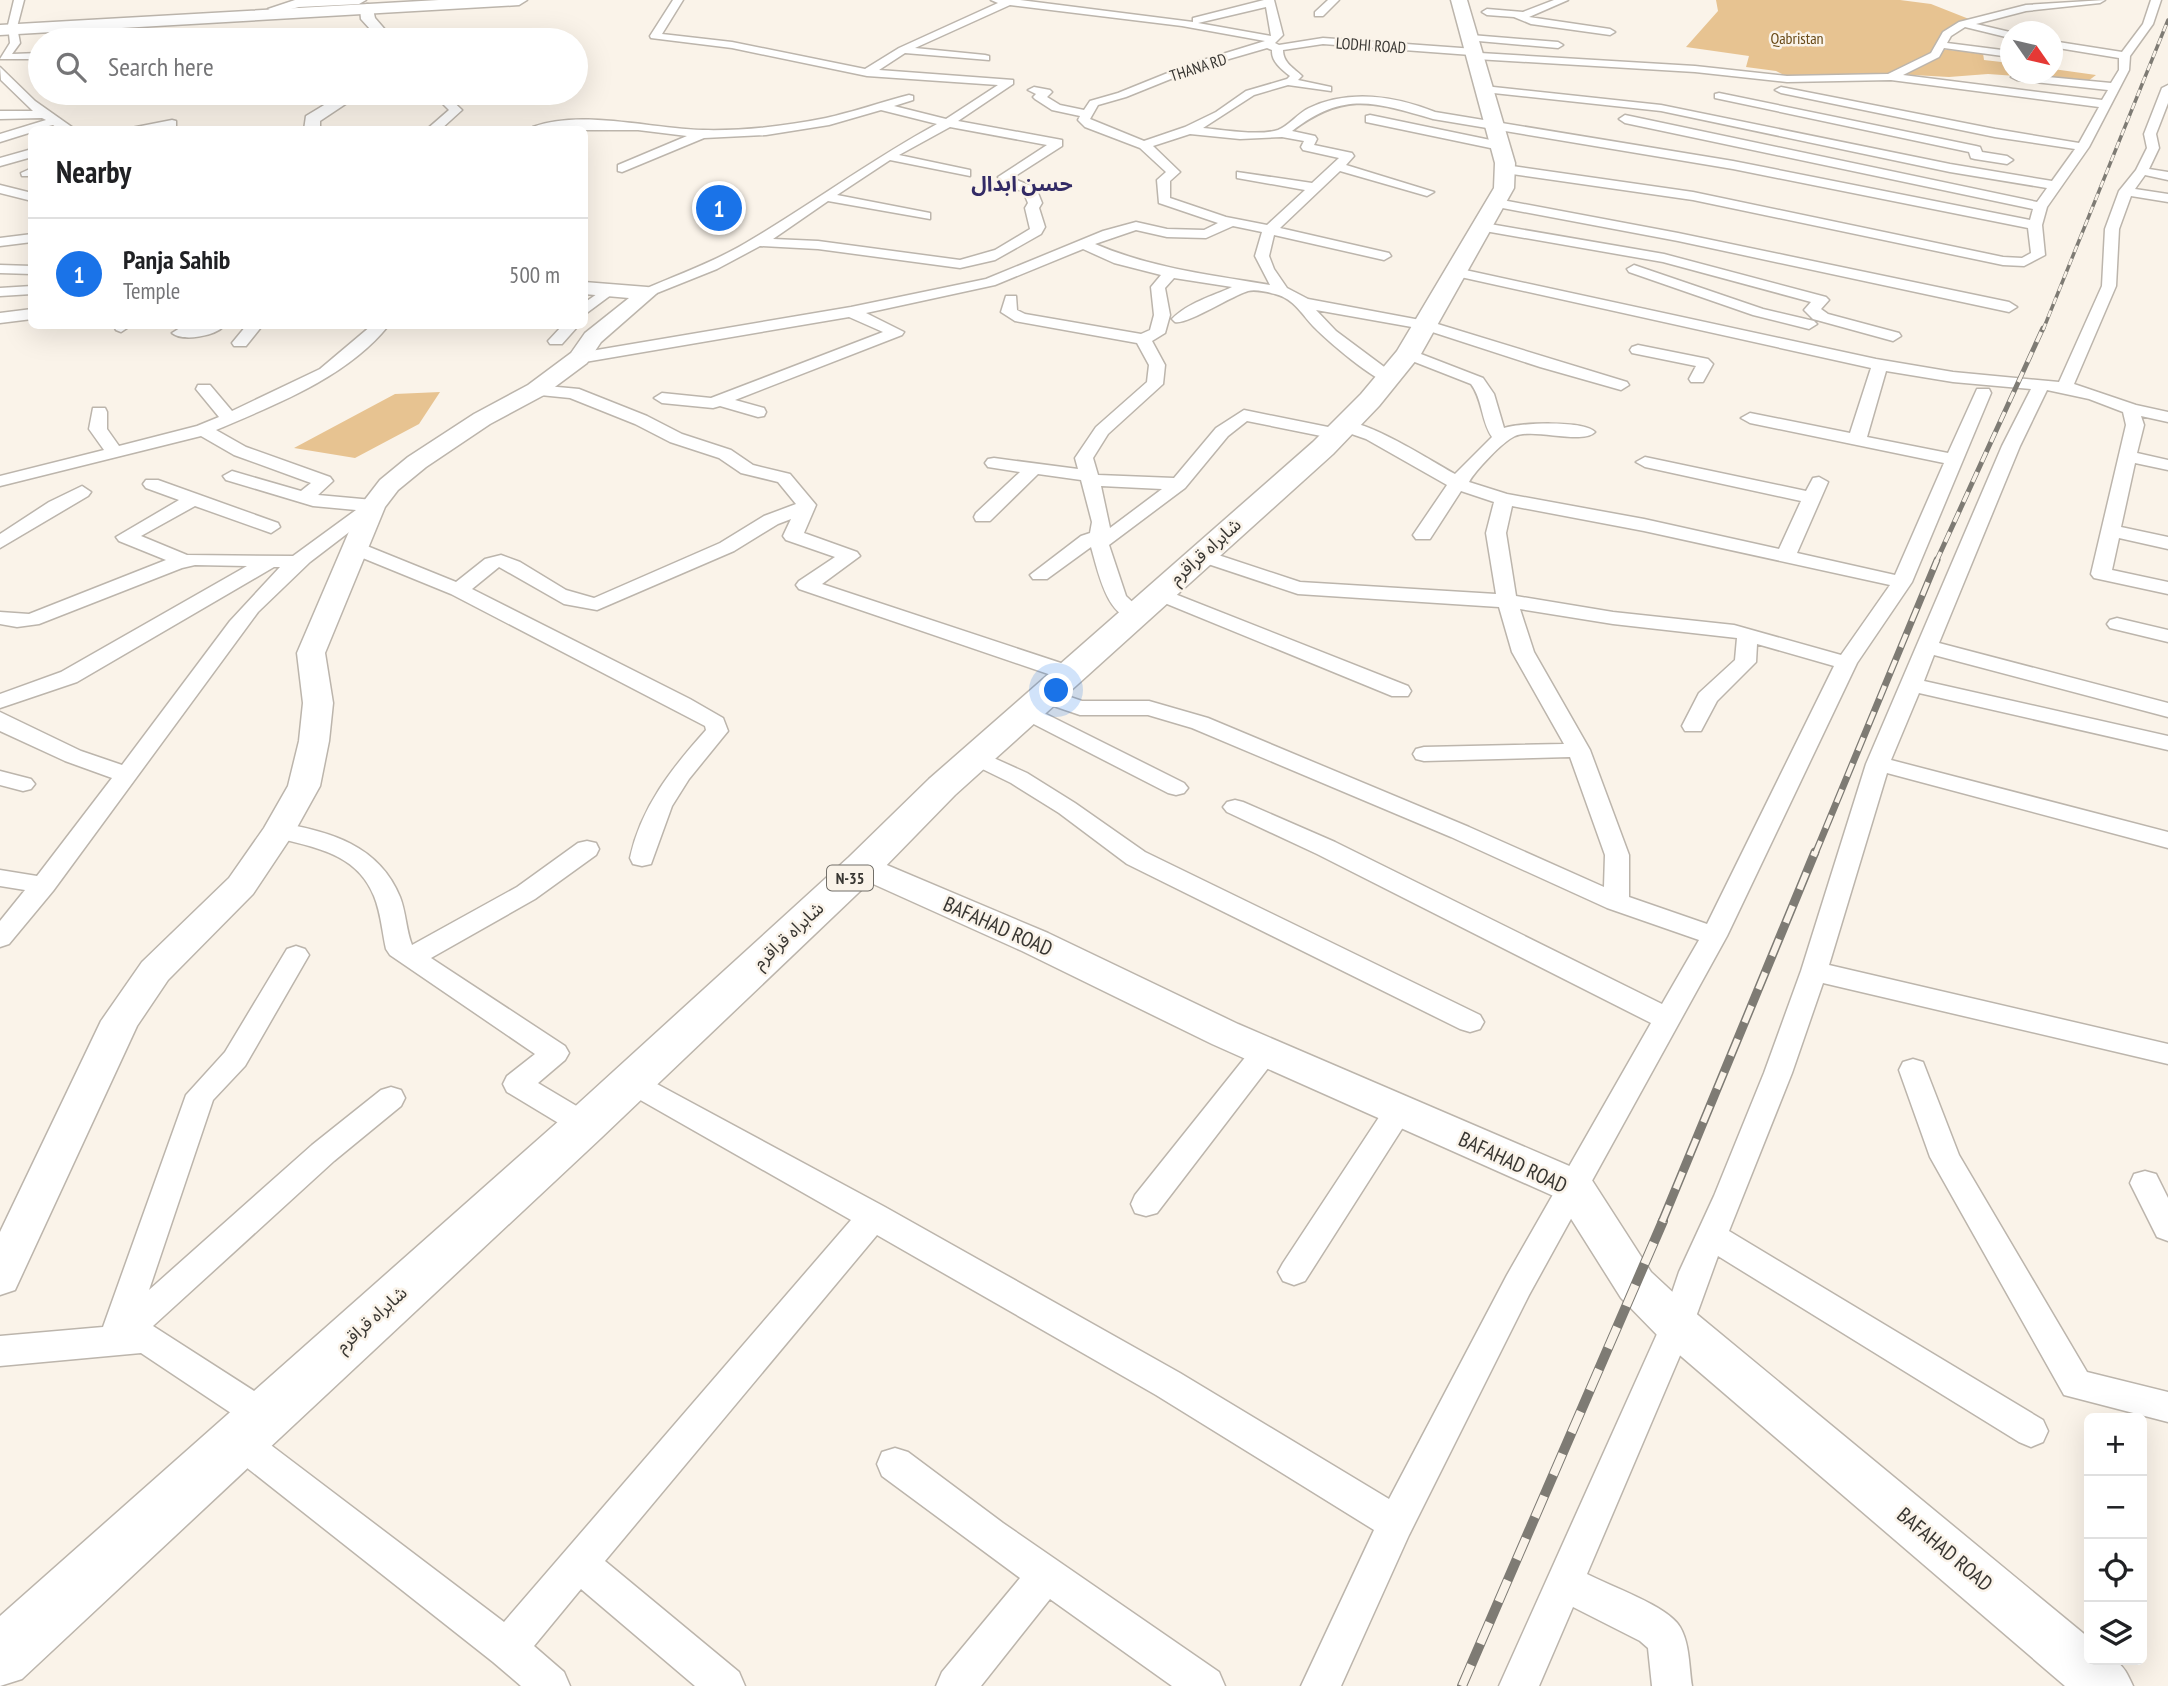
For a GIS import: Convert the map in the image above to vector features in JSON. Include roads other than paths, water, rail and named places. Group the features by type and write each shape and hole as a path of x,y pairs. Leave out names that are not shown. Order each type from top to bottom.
{"highway":[{"path":"7,27 449,0"},
{"path":"7,27 363,4 519,0"},
{"name":"شاہراہ قراقرم","path":"0,1657 584,1125 863,866 976,757 1340,430 1408,352 1456,272 1486,103"}],"main road":[{"path":"275,9 299,4 363,4 368,19 376,28"},
{"path":"312,126 312,119 335,105"},
{"path":"597,289 648,293"},
{"path":"0,1277 120,1021 155,971 241,886 279,831 304,786 314,741 318,704 311,653 373,507 388,485 417,462 482,419 536,390 568,350 593,338 648,293"},
{"name":"BAFAHAD ROAD","path":"863,866 1035,942 1265,1052 1573,1186 1636,1285 1677,1325 2106,1686"}],"street":[{"path":"19,0 7,27 15,43 4,57 28,56"},
{"path":"648,293 712,266 758,242 888,156 947,123 1008,81 871,76 732,44 655,36 678,0"},
{"path":"1320,14 1334,0"},
{"path":"1517,15 1563,0"},
{"path":"2015,0 2032,7"},
{"path":"1891,77 1927,61 1942,45 1947,34 1963,24 2032,7 2100,0"},
{"path":"1486,103 1693,196 2003,261 2024,262 2038,255 2035,225 2040,206 2055,184 2059,169 2083,147 2114,87 2118,69 2148,24 2156,0"},
{"path":"871,76 902,50 1002,1 1182,23 1272,44"},
{"path":"1182,23 1269,2 1278,35 1272,44"},
{"path":"1517,15 1531,21 1610,32"},
{"path":"1486,103 1517,15"},
{"path":"1963,24 2000,32"},
{"name":"LODHI ROAD","path":"1272,44 1292,47 1323,41 1486,103"},
{"path":"1144,145 1189,130 1220,114 1250,93 1288,82 1296,76 1282,64 1272,44"},
{"name":"THANA RD","path":"1087,114 1094,103 1122,95 1194,66 1272,44"},
{"path":"1942,45 2000,53"},
{"path":"1486,103 1565,46"},
{"path":"2063,46 2125,56"},
{"path":"1292,47 1378,56"},
{"path":"902,50 985,58"},
{"path":"1370,119 1695,69 1787,79 1891,77 2106,104"},
{"path":"0,70 8,82 28,99"},
{"path":"1486,103 1519,71"},
{"path":"1930,81 2001,77 2114,87"},
{"path":"1787,79 1661,108 1619,121 2040,206"},
{"path":"1288,82 1327,89"},
{"path":"1710,85 1744,90"},
{"path":"1761,86 1994,133 2083,147"},
{"path":"1034,90 1046,92 1039,96 1050,106 1087,114 1084,120 1089,124 1144,145 1174,172 1163,180 1164,201 1231,222 1384,256"},
{"path":"1519,1686 1677,1325 1695,1272 1778,1073 1814,971 1878,764 1910,684 2011,446 2052,387 2109,286 2112,229 2126,191 2142,172 2167,94"},
{"path":"547,126 638,126 702,134 829,121 875,101 903,99"},
{"path":"1282,133 1311,111 1352,99 1413,107 1433,115 1486,103 1661,108 1950,168 2055,184"},
{"path":"1707,99 1976,150 1975,155 2027,163"},
{"path":"758,242 818,245 960,264 981,260 1036,232 1038,227 1032,208 1035,202 1029,188 1013,185 1004,180 1004,177 1058,143 947,123 875,101"},
{"path":"1486,103 1570,138 1733,165 2035,225"},
{"path":"1486,103 1738,180 1965,225"},
{"path":"1486,103 1856,273 2009,307"},
{"path":"1486,103 1664,258 1821,300 1812,310 1820,314 1788,345"},
{"path":"35,105 64,126"},
{"path":"437,126 456,110 451,105"},
{"path":"0,107 45,114"},
{"path":"0,115 45,114"},
{"path":"0,138 45,114"},
{"path":"157,126 172,124"},
{"path":"1189,130 1240,135 1282,133 1311,139 1307,147 1348,156 1270,230 1261,245 1261,257 1268,273 1282,291"},
{"path":"1570,138 1592,131"},
{"path":"2157,132 2168,137"},
{"path":"2157,132 2168,151"},
{"path":"622,168 702,134"},
{"path":"0,162 28,154"},
{"path":"888,156 965,173"},
{"path":"1336,166 1427,192"},
{"path":"2142,172 2168,176"},
{"path":"1242,175 1313,187"},
{"path":"0,189 28,196"},
{"path":"2126,191 2168,198"},
{"path":"825,197 925,216"},
{"path":"1082,244 1119,260 1161,255 1231,222"},
{"path":"570,329 568,350 851,312 990,282 1082,244 1136,226 1161,255 1248,286 1282,291 1477,382 1485,389 1494,430 1501,438"},
{"path":"0,242 28,238"},
{"path":"1017,243 1057,254"},
{"path":"1011,299 1009,312 1020,318 1107,335 1143,339 1157,333 1162,315 1158,287 1161,255"},
{"path":"0,269 28,267"},
{"path":"1634,269 1758,312 1892,336"},
{"path":"1456,272 1635,354 1702,362 1705,364 1697,379"},
{"path":"1180,319 1197,308 1248,286"},
{"path":"588,304 597,289"},
{"path":"0,292 28,290"},
{"path":"1304,303 1310,313 1343,343 1408,352 1635,354 1788,345 1952,377 2052,387 2095,395 2131,410 2168,417"},
{"path":"662,398 708,404 720,401 896,332 851,312"},
{"path":"0,318 28,314"},
{"path":"180,333 213,329"},
{"path":"240,343 252,329"},
{"path":"0,481 203,430 231,420 326,372 376,329"},
{"path":"1143,339 1157,365 1155,383 1102,431 1084,458 1101,522 1099,539 1117,598 1146,603 1400,691"},
{"path":"1857,440 1880,365"},
{"path":"204,389 231,420"},
{"path":"536,390 573,393 641,420 676,438 725,454 747,469 784,478 807,505 793,536 850,556 806,584 1080,708 1149,708 1200,723 1460,832 1616,902 1714,936"},
{"path":"1321,1686 1396,1523 1518,1285 1714,936 1846,663 1902,582 1983,393"},
{"path":"720,401 758,412"},
{"path":"2131,410 2134,425 2101,574 2168,588"},
{"path":"99,412 98,429 114,451"},
{"path":"1040,575 1088,540 1099,539 1119,531 1179,484 1222,432 1244,415 1372,435 1457,483 1504,499 1786,555 1902,582"},
{"path":"1750,418 1954,460"},
{"path":"1423,535 1443,500 1457,483 1511,431 1522,429 1586,432"},
{"path":"203,430 240,451 324,481 305,497"},
{"path":"2128,456 2168,465"},
{"path":"1645,462 1815,490 1786,555"},
{"path":"994,463 1091,478 1179,484"},
{"path":"983,517 1032,470"},
{"path":"233,476 335,504 373,507"},
{"path":"152,484 271,527"},
{"path":"0,542 82,492"},
{"path":"1504,499 1496,533 1507,601 1523,652 1579,750 1617,855 1616,902"},
{"path":"185,561 126,537 192,500"},
{"path":"0,938 44,885 202,676 238,624 280,577 352,520 373,507"},
{"path":"458,590 482,570 501,561 564,597 597,604 727,548 771,520 806,508"},
{"path":"2111,531 2168,543"},
{"path":"355,548 458,590 715,723 717,731 673,784 645,841 642,858"},
{"path":"1200,555 1298,588 1507,601 1748,635 1846,663"},
{"path":"0,618 32,620 185,561 300,562"},
{"path":"0,701 69,677 271,561"},
{"path":"2117,624 2168,636"},
{"path":"1693,726 1707,698 1745,662 1748,635"},
{"path":"1927,646 2168,710"},
{"path":"1910,684 2168,743"},
{"path":"1046,693 1176,788"},
{"path":"2,725 73,756 126,775"},
{"path":"1424,754 1579,750"},
{"path":"976,757 1019,778 1136,858 1160,871 1470,1022"},
{"path":"1878,764 2168,840"},
{"path":"1235,807 1326,848 1667,1019"},
{"path":"279,831 315,836 335,843 363,861 385,890 398,949 555,1053 517,1084 584,1125"},
{"path":"411,957 526,893 587,849"},
{"path":"0,878 44,885"},
{"path":"115,1340 200,1095 235,1059 296,956"},
{"path":"1814,971 2168,1054"},
{"path":"1146,1204 1265,1052"},
{"path":"1913,1070 1945,1157 2076,1384 2168,1407"},
{"path":"631,1081 1168,1384 1396,1523"},
{"path":"115,1340 323,1153 391,1098"},
{"path":"1294,1272 1399,1110"},
{"path":"2145,1183 2168,1228"},
{"path":"507,1648 874,1216"},
{"path":"1711,1236 2031,1431"},
{"path":"0,1351 146,1338 550,1686"},
{"path":"895,1464 1046,1575 1205,1686"},
{"path":"579,1563 725,1686"},
{"path":"956,1686 1046,1575"},
{"path":"1564,1583 1654,1627 1666,1639 1672,1686"}],"railway":[{"path":"2043,330 2168,20"},
{"path":"1936,562 2043,328"},
{"path":"1815,854 1937,560"},
{"path":"1662,1222 1815,852"},
{"path":"1462,1686 1663,1221"}],"place":[{"name":"Panja Sahib","path":"719,208"}],"district":[{"name":"حسن ابدال","path":"1022,183"}],"park label":[{"name":"Qabristan","path":"1797,38"}]}
